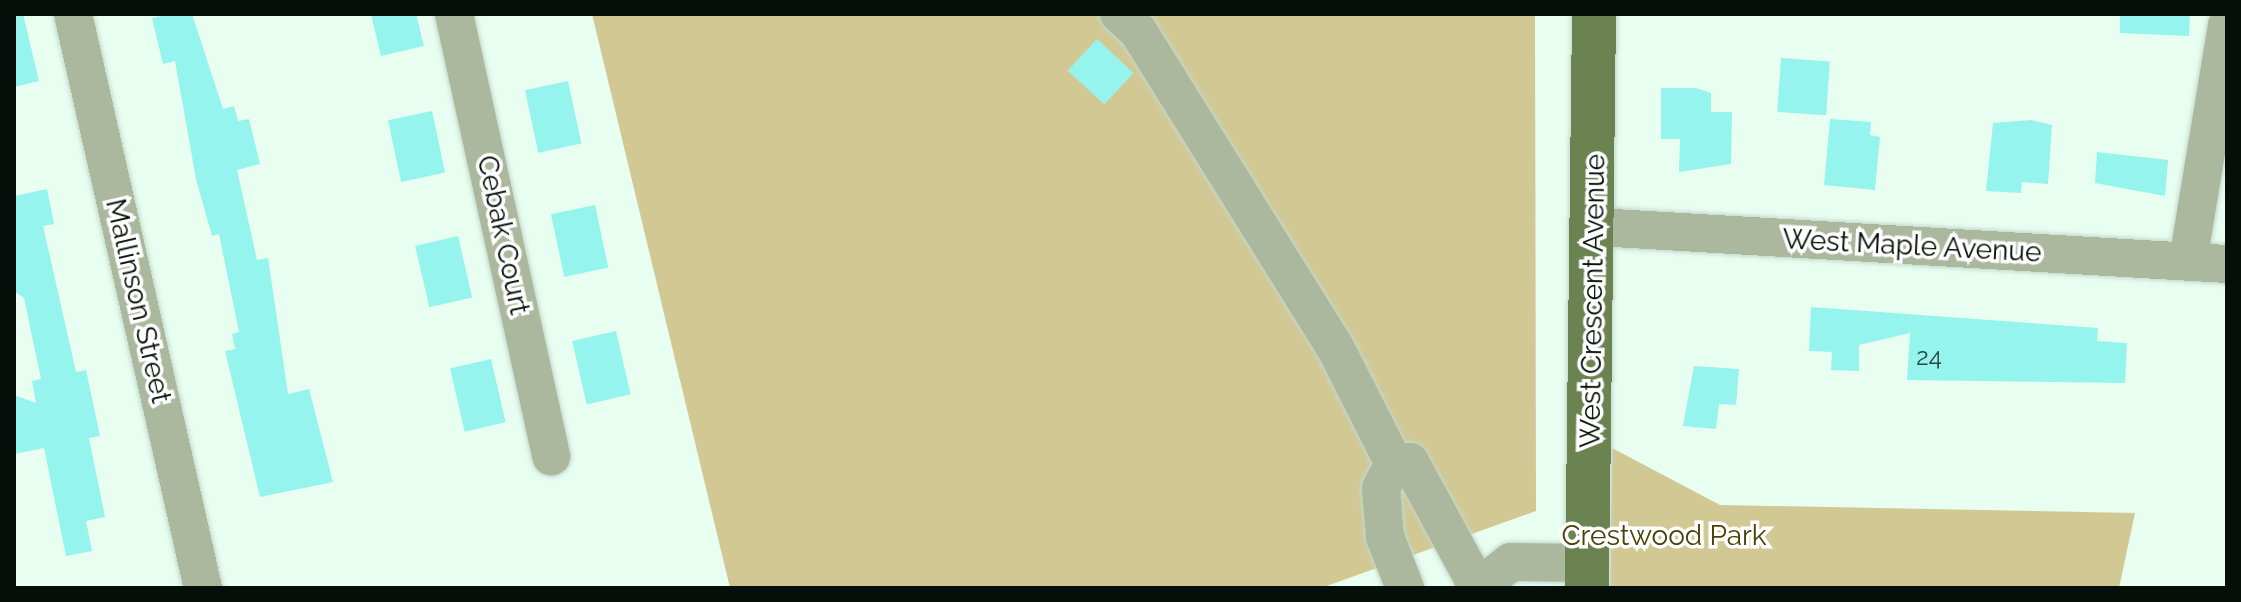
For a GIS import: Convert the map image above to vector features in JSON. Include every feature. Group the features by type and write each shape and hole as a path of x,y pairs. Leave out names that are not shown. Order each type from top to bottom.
{"main road":[{"name":"West Crescent Avenue","path":"1588,575 1597,227 1594,14"}],"street":[{"name":"Mallinson Street","path":"73,14 203,588"},
{"name":"Cebak Court","path":"454,14 551,456"},
{"path":"1119,14 1138,31 1335,347 1394,464"},
{"path":"2188,261 2227,25"},
{"name":"West Maple Avenue","path":"1597,227 2227,264"},
{"path":"1405,588 1381,509 1384,474 1394,464 1410,462 1478,588 1511,562 1588,575"}],"green space":[{"path":"592,14 1535,14 1536,511 1321,588 730,588"},
{"name":"Crestwood Park","path":"1612,448 1720,505 2135,513 2119,588 1610,588"}],"building":[{"path":"23,14 39,81 14,87 14,15"},
{"path":"192,14 223,109 234,106 238,121 249,119 260,164 237,170 257,260 268,258 288,394 309,389 333,482 260,497 225,351 235,349 232,334 239,332 219,234 212,236 196,179 175,61 163,64 152,18"},
{"path":"371,14 416,14 424,46 381,56"},
{"path":"2120,14 2190,14 2189,36 2120,33"},
{"path":"1097,39 1134,73 1104,105 1068,70"},
{"path":"1781,58 1830,61 1826,115 1777,112"},
{"path":"568,81 581,144 538,153 525,90"},
{"path":"1661,88 1696,88 1711,93 1711,112 1732,112 1731,164 1679,172 1680,139 1661,139"},
{"path":"432,111 445,173 401,182 388,120"},
{"path":"1830,119 1871,122 1870,135 1880,137 1875,190 1824,185"},
{"path":"2031,120 2052,125 2048,184 2022,182 2021,193 1986,191 1993,123"},
{"path":"2097,152 2168,160 2165,196 2095,183"},
{"path":"47,189 54,224 43,226 76,372 86,370 100,436 89,438 105,517 86,521 92,551 66,556 44,448 14,454 14,395 36,403 32,381 41,379 24,298 14,291 14,196"},
{"path":"595,205 608,268 564,277 551,214"},
{"path":"458,236 472,297 429,307 415,246"},
{"path":"1811,307 2098,328 2097,341 2127,343 2125,383 1907,380 1910,333 1859,345 1859,371 1831,370 1832,352 1809,351"},
{"path":"616,331 631,394 587,404 572,341"},
{"path":"491,359 506,422 465,432 450,368"},
{"path":"1694,366 1739,369 1736,405 1719,404 1716,429 1683,426"}]}
